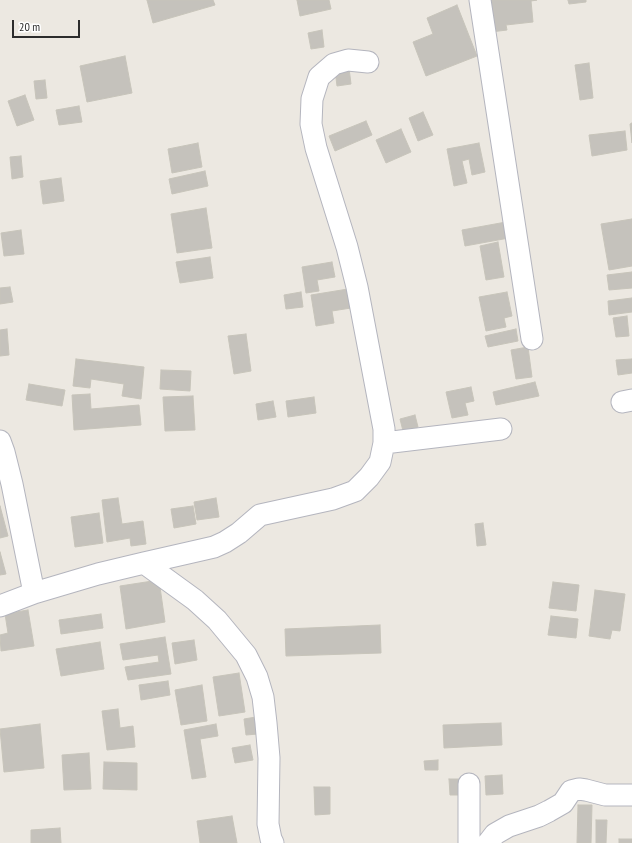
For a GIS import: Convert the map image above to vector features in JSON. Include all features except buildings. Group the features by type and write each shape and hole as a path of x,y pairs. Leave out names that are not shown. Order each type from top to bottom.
{"street":[{"path":"480,0 532,339"},
{"path":"0,606 34,593 98,574 214,547 239,533 260,515 333,499 355,491 369,477 380,462 384,443 384,429 357,287 347,247 316,148 311,124 312,99 319,77 334,64 348,60 368,62"},
{"path":"384,443 501,429"},
{"path":"0,441 12,484 34,593"},
{"path":"144,563 195,600 217,620 246,655 257,678 263,697 266,723 269,758 268,824 273,843"},
{"path":"469,784 469,843"},
{"path":"488,843 495,834 509,826 549,812 563,803 571,791 579,789 605,795 632,795"}]}
